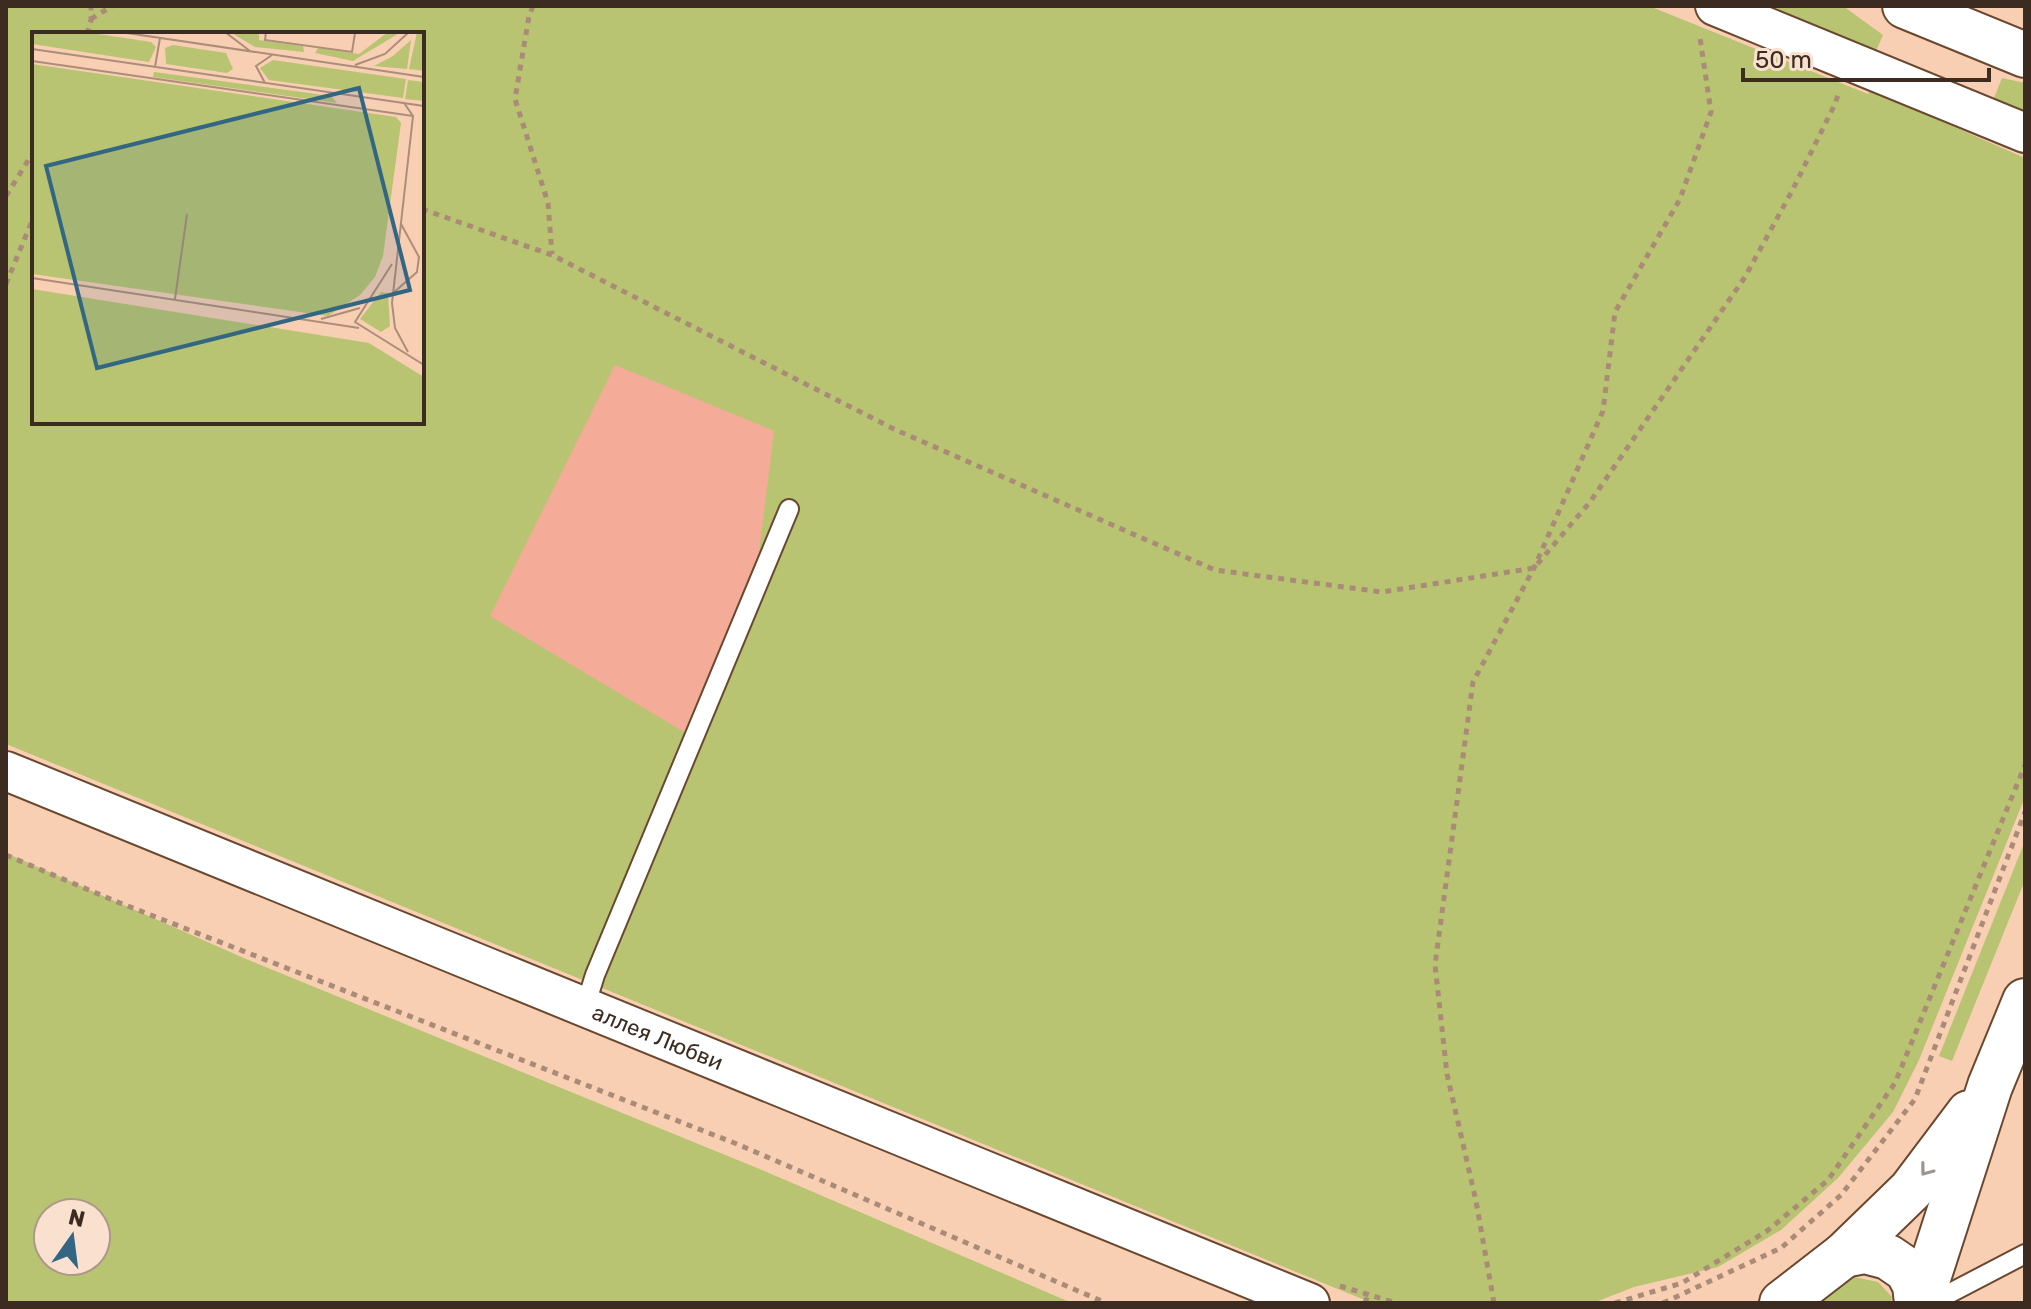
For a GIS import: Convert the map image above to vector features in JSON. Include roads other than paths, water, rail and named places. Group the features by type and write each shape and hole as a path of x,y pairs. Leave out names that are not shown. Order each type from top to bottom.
{"main road":[{"path":"1905,6 2025,55"},
{"path":"1919,1303 1990,1086 2025,1001"},
{"path":"1782,1303 1844,1255 1911,1190 1990,1086"},
{"path":"1844,1255 1865,1251 1888,1257 1907,1270 1919,1303"}],"street":[{"path":"1707,18 1850,62 2025,133"},
{"name":"аллея Любви","path":"6,771 1310,1303"}],"lane":[{"path":"585,1007 595,975 789,509"},
{"path":"1931,1303 2025,1254"}]}
